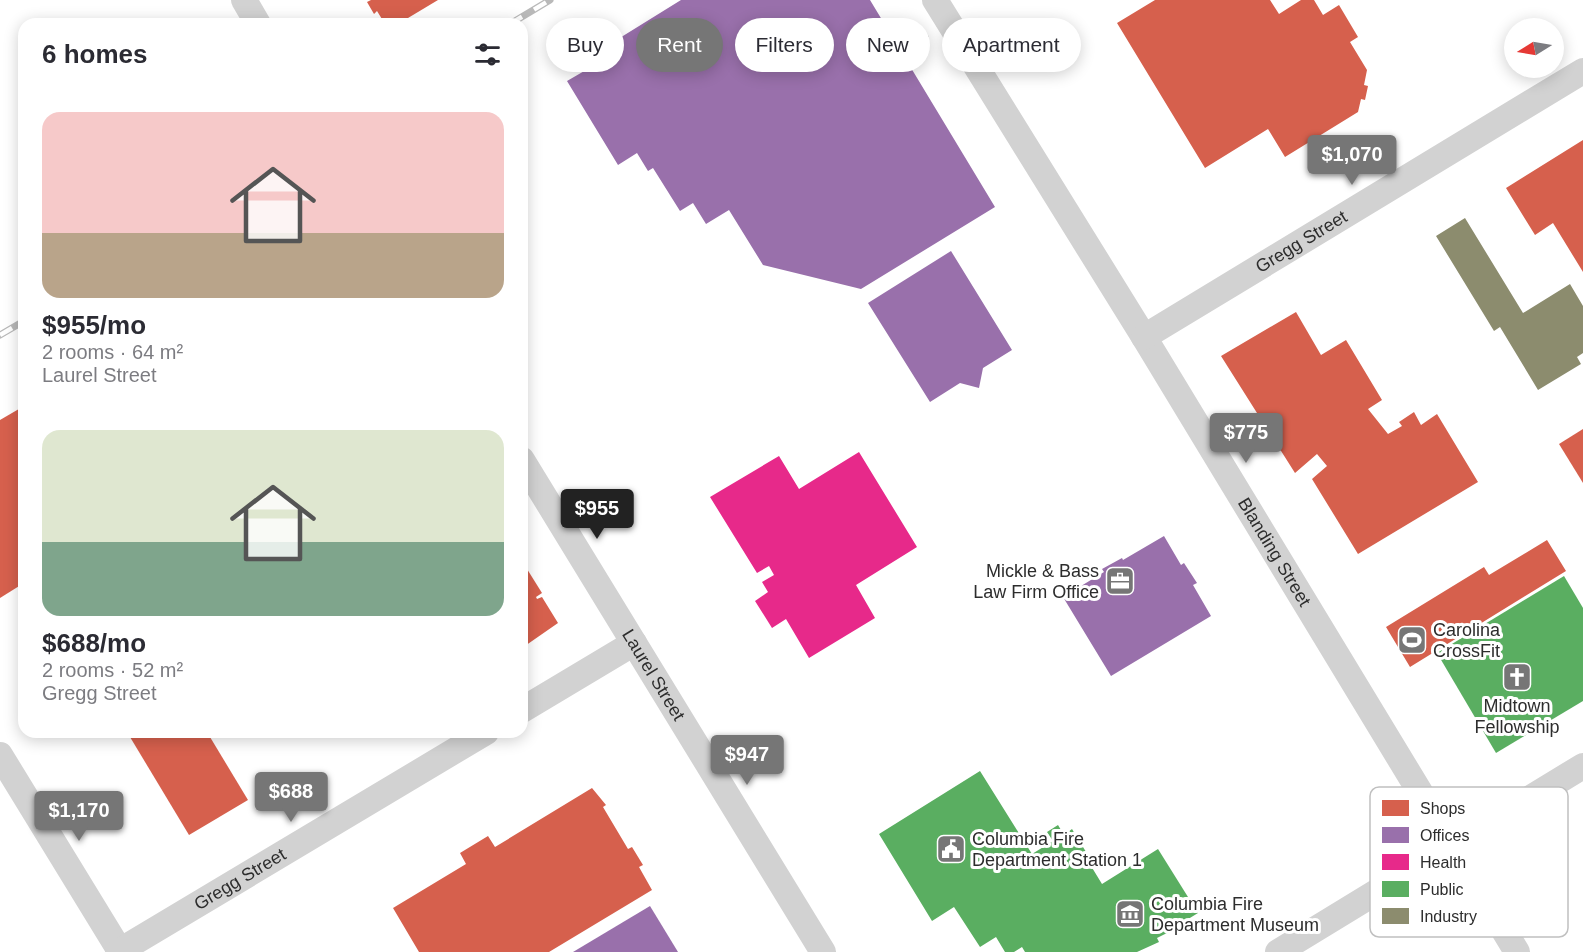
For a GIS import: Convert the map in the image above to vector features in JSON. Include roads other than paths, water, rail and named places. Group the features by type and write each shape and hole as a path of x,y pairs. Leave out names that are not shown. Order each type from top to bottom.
{"street":[{"path":"244,0 254,18"},
{"name":"Blanding Street","path":"935,0 1144,337 1417,787"},
{"name":"Gregg Street","path":"1144,337 1583,71"},
{"name":"Laurel Street","path":"528,470 823,952"},
{"path":"528,706 634,643"},
{"name":"Gregg Street","path":"128,949 476,738"},
{"path":"0,755 128,949"},
{"path":"1548,787 1583,766"},
{"path":"1278,952 1370,895"},
{"name":"Blanding Street","path":"1508,937 1517,952"}],"railway":[{"path":"520,18 550,0"},
{"path":"0,335 18,324"}],"place":[{"name":"Mickle & Bass Law Firm Office","path":"1120,581"},
{"name":"Carolina CrossFit","path":"1412,640"},
{"name":"Midtown Fellowship","path":"1517,677"},
{"name":"Columbia Fire Department Station 1","path":"951,849"},
{"name":"Columbia Fire Department Museum","path":"1130,914"}]}
